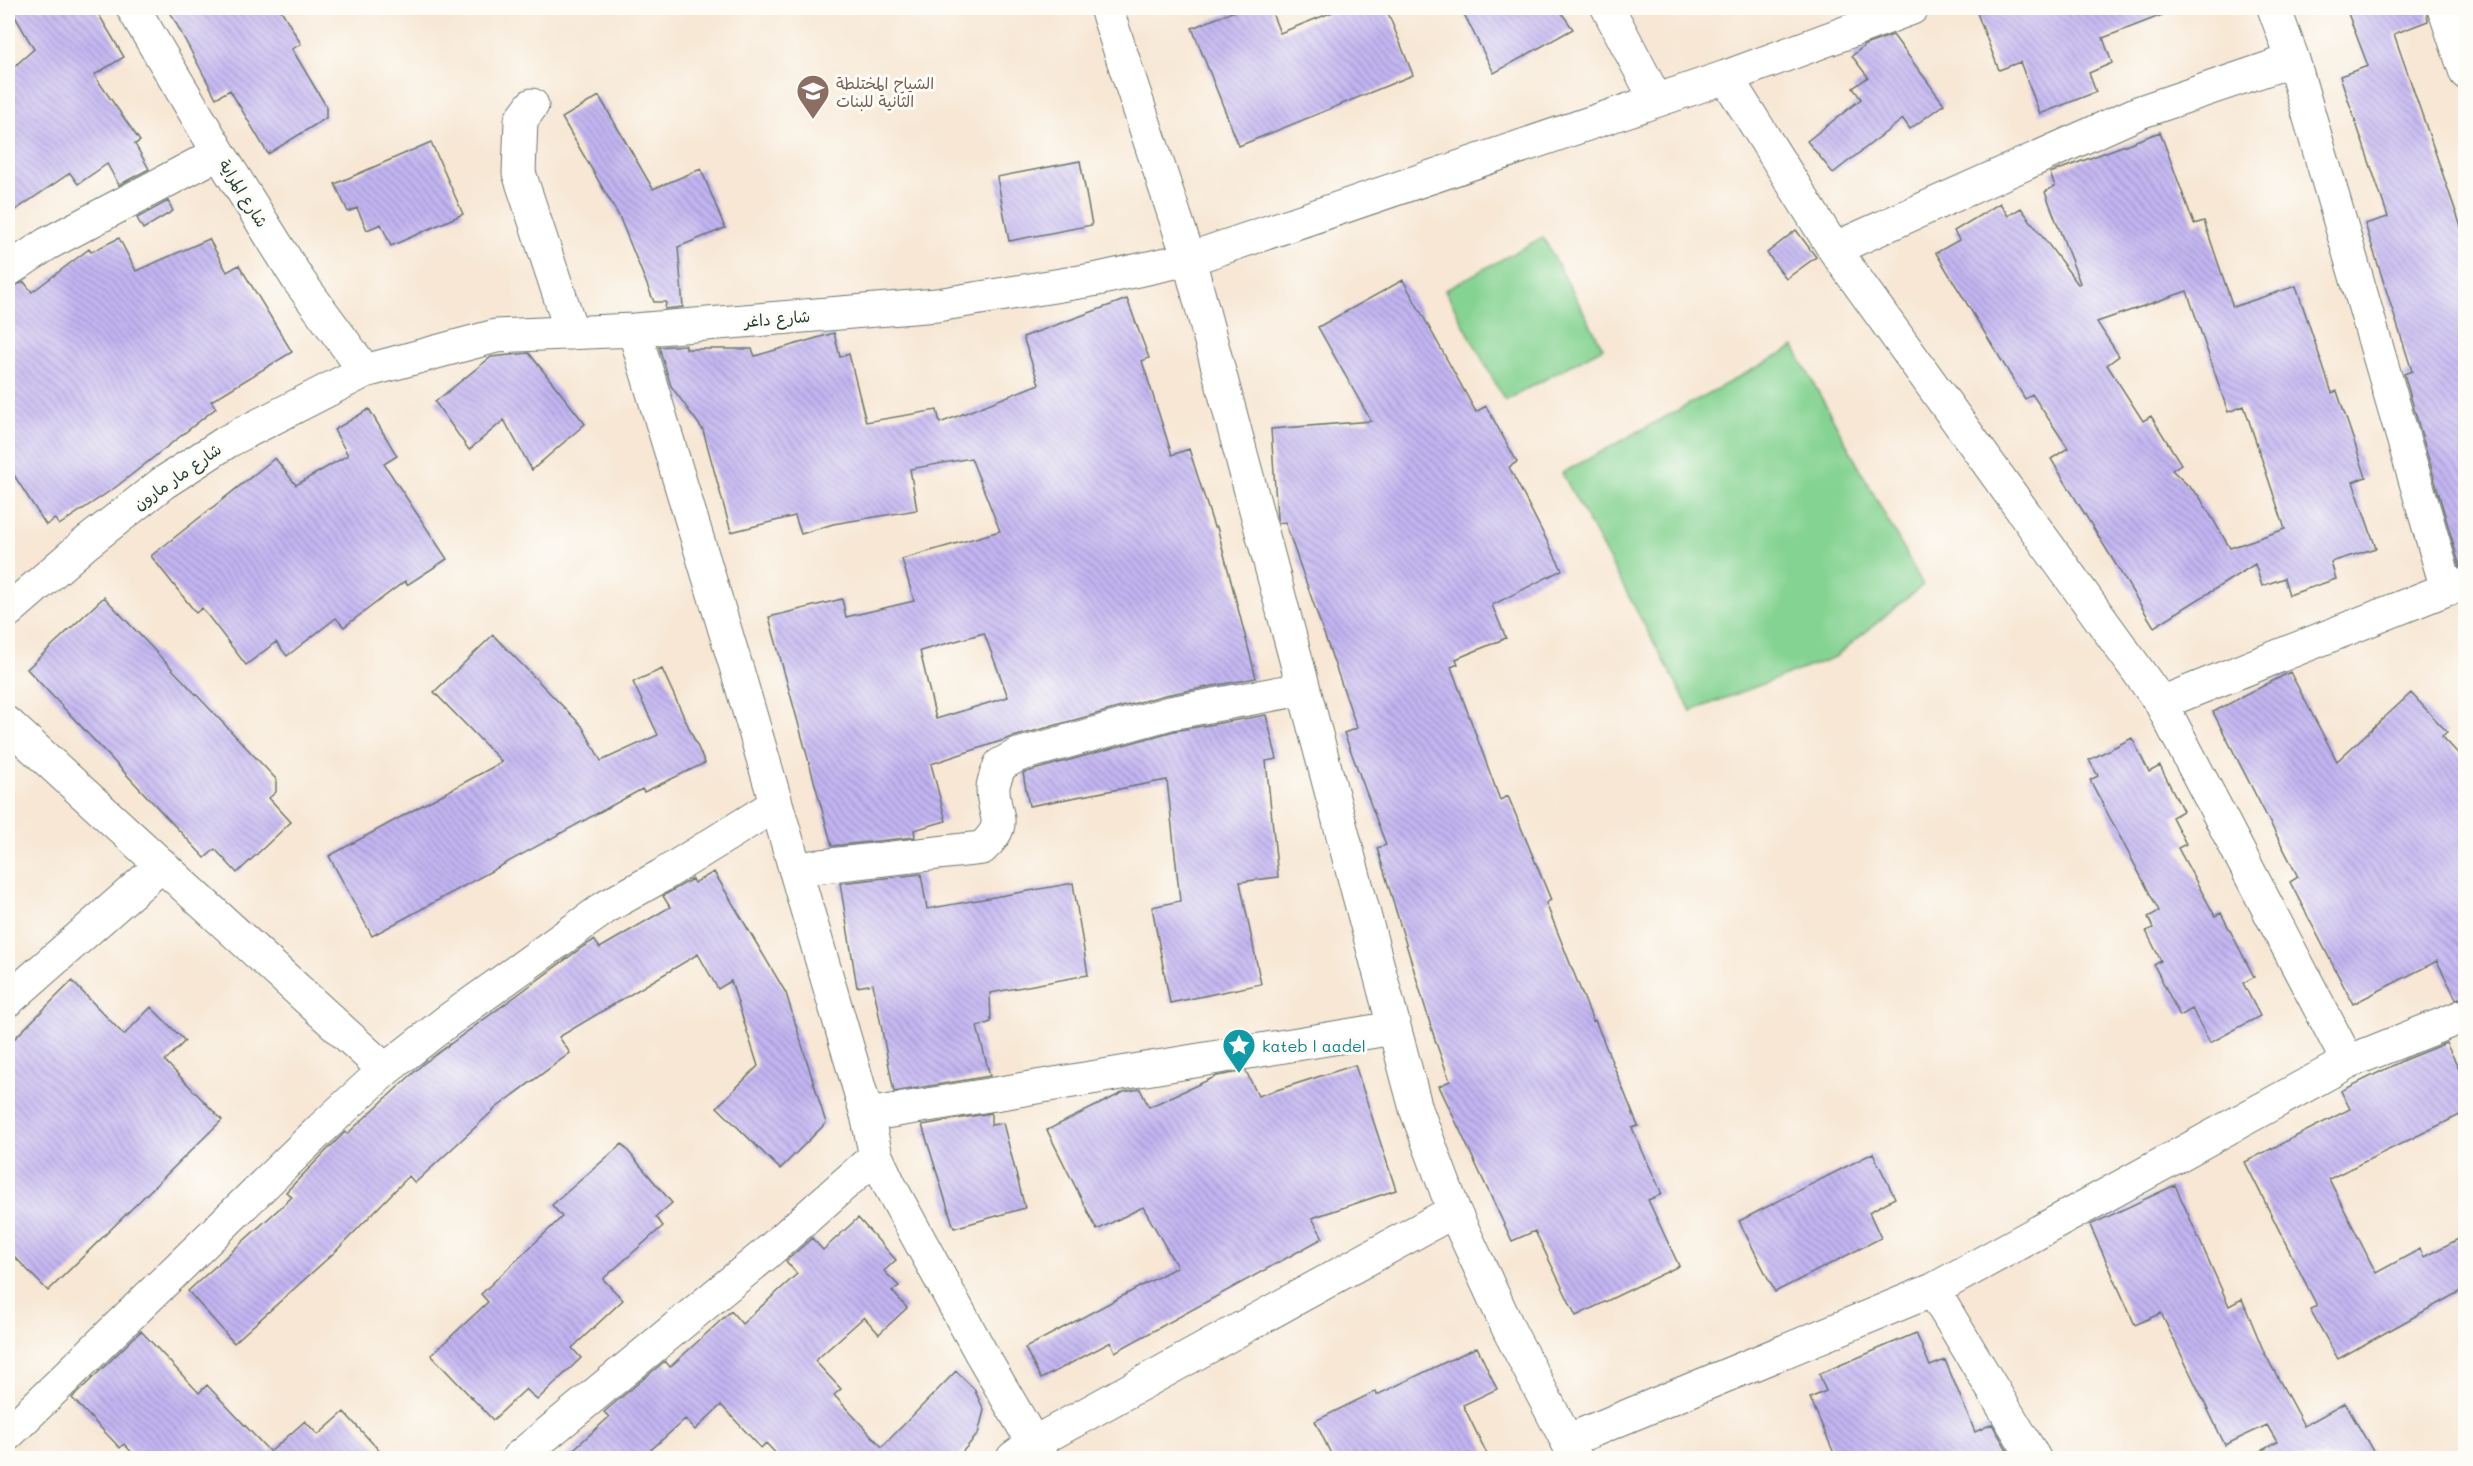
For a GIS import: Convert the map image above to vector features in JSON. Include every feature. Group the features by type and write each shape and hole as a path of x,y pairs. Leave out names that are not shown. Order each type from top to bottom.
{"street":[{"path":"1106,8 1189,259 1416,1109 1454,1211 1510,1332 1572,1450 1933,1290 2348,1062 2466,1015"},
{"path":"1608,8 1656,100"},
{"name":"شارع داغر","path":"365,371 496,336 634,330 937,305 1098,279 1189,259 1726,77 1912,8"},
{"path":"2161,703 2456,587 2293,60 2274,8"},
{"path":"2444,8 2466,73"},
{"name":"شارع المراية","path":"139,9 219,153 299,281 365,371"},
{"path":"1834,249 2140,112 2293,60"},
{"path":"1726,77 1834,249 2161,703 2348,1062"},
{"path":"532,105 521,120 519,173 572,333"},
{"path":"8,270 47,244 219,153"},
{"path":"634,330 738,673 867,1115 876,1156 1029,1454 1454,1211"},
{"name":"شارع مار مارون","path":"8,611 127,511 195,462 251,428 365,371"},
{"path":"795,868 982,848 993,838 1000,819 993,786 1000,765 1018,755 1170,713 1302,689"},
{"path":"8,724 385,1070"},
{"path":"8,1434 321,1129 385,1070 454,1015 606,907 775,805"},
{"path":"8,1000 162,865"},
{"path":"867,1115 1394,1028"},
{"path":"518,1458 768,1252 876,1156"},
{"path":"1933,1290 2034,1458"}],"green space":[{"path":"1543,237 1603,348 1505,401 1445,290"},
{"path":"1794,347 1923,585 1835,657 1691,711 1562,473"}],"building":[{"path":"10,8 95,8 124,57 94,75 140,141 135,144 149,169 119,185 107,164 78,184 70,173 8,215 8,72 34,49"},
{"path":"168,8 280,8 301,44 292,49 326,106 326,118 268,154 230,90 216,98"},
{"path":"1242,8 1270,8 1280,33 1343,8 1386,8 1413,75 1239,146 1192,28"},
{"path":"1461,8 1558,8 1573,29 1494,73"},
{"path":"1975,8 2175,8 2175,10 2103,38 2112,63 2089,73 2096,92 2040,114 2020,62 1999,70"},
{"path":"2346,8 2426,8 2428,21 2394,34 2466,241 2466,567 2460,567 2404,374 2412,371 2365,224 2388,217 2340,76 2368,66"},
{"path":"1893,35 1944,104 1910,129 1903,119 1833,173 1807,141 1861,99 1853,88 1868,77 1852,56 1865,45"},
{"path":"599,96 653,189 701,169 725,228 678,247 683,307 665,309 666,302 654,302 619,216 562,118"},
{"path":"2160,132 2194,224 2204,221 2233,307 2296,286 2332,393 2337,391 2366,477 2353,482 2376,548 2331,562 2336,579 2289,595 2284,578 2262,586 2255,564 2154,627 2051,459 2068,448 2032,394 2025,399 1936,253 1959,240 1954,231 2000,203 2008,216 2021,208 2078,284 2080,283 2045,192 2055,186 2050,173","holes":["2187,291 2228,412 2244,406 2285,529 2230,548 2199,496 2172,470 2181,464 2151,416 2143,421 2107,365 2119,356 2097,322"]},
{"path":"431,142 463,214 391,246 381,224 367,230 357,208 348,212 335,184"},
{"path":"1080,161 1092,225 1009,241 997,177"},
{"path":"168,201 173,211 143,229 137,218"},
{"path":"1796,230 1816,257 1786,279 1767,253"},
{"path":"119,238 136,271 209,239 227,272 239,265 292,352 211,401 216,408 116,487 59,525 55,519 46,525 8,466 8,288 24,282 32,292 89,249 91,252"},
{"path":"1403,280 1476,412 1486,406 1517,462 1509,467 1562,570 1492,605 1506,638 1456,659 1458,664 1451,667 1500,800 1508,796 1551,900 1546,903 1638,1126 1632,1128 1662,1194 1648,1200 1679,1266 1576,1316 1535,1231 1512,1241 1439,1086 1450,1081 1435,1040 1377,848 1386,845 1344,733 1357,728 1285,522 1279,523 1277,517 1271,429 1371,421 1318,327"},
{"path":"1127,299 1149,358 1142,361 1172,455 1189,449 1214,527 1217,527 1256,678 1165,695 1013,737 931,764 946,821 914,830 915,837 832,846 769,617 842,599 846,617 914,601 902,559 1000,531 971,458 910,469 917,510 833,524 801,534 795,516 731,532 703,430 671,386 659,347 686,345 686,349 752,349 755,356 834,333 840,357 849,354 866,422 937,410 940,423 1039,384 1023,337","holes":["984,633 1008,697 936,719 920,651"]},
{"path":"529,353 585,424 532,470 504,420 469,450 435,402 491,357"},
{"path":"369,409 397,456 384,464 447,559 407,585 405,581 344,627 336,618 287,656 276,642 246,665 202,608 196,613 151,556 275,458 296,485 348,455 334,430"},
{"path":"104,597 276,779 276,792 269,798 291,822 237,873 215,849 205,858 27,669"},
{"path":"493,635 582,726 601,761 658,735 633,682 662,669 705,763 644,792 642,789 372,936 329,856 502,762 434,692"},
{"path":"2290,672 2337,761 2411,693 2447,732 2442,736 2466,762 2466,997 2456,999 2437,961 2353,1004 2290,882 2298,877 2213,712"},
{"path":"1266,715 1277,759 1266,761 1278,877 1240,882 1261,984 1170,1003 1152,907 1180,901 1167,780 1029,806 1023,773 1174,731"},
{"path":"2132,738 2149,772 2160,766 2183,811 2172,817 2186,844 2178,848 2215,916 2221,913 2254,977 2243,983 2260,1016 2210,1043 2192,1009 2180,1016 2154,965 2161,961 2146,931 2153,928 2148,917 2159,911 2090,780 2098,776 2089,760"},
{"path":"714,872 786,993 826,1123 780,1169 717,1107 758,1066 731,981 718,989 698,954 559,1037 570,1053 496,1108 415,1183 409,1176 336,1251 234,1343 188,1291 292,1197 286,1192 345,1132 347,1134 423,1064 584,946 594,940 600,948 670,907 663,896 692,879 694,883"},
{"path":"921,874 927,909 1073,883 1088,975 990,993 991,1022 977,1027 990,1076 894,1092 873,984 857,987 840,883"},
{"path":"72,981 124,1035 151,1007 185,1041 165,1061 222,1120 48,1291 8,1250 8,1045"},
{"path":"2446,1043 2466,1082 2466,1112 2329,1179 2376,1273 2420,1249 2424,1257 2466,1235 2466,1288 2338,1359 2310,1309 2317,1306 2245,1162 2350,1109 2341,1091 2404,1060"},
{"path":"1355,1065 1396,1190 1312,1218 1323,1238 1115,1352 1111,1342 1041,1379 1025,1348 1177,1267 1143,1207 1097,1230 1047,1130 1124,1092 1140,1089 1149,1107 1217,1076 1246,1071 1258,1096"},
{"path":"991,1113 991,1125 1003,1123 1025,1208 954,1228 922,1125"},
{"path":"622,1144 672,1203 656,1217 663,1226 603,1279 623,1300 572,1348 581,1358 537,1400 526,1389 493,1420 431,1355 488,1302 481,1294 562,1217 552,1205"},
{"path":"1873,1153 1895,1198 1869,1212 1881,1238 1775,1292 1739,1221"},
{"path":"2175,1185 2229,1306 2242,1299 2264,1352 2304,1426 2345,1403 2377,1458 2248,1458 2277,1442 2267,1425 2225,1445 2161,1313 2135,1325 2090,1225"},
{"path":"858,1218 896,1260 884,1271 899,1286 892,1291 907,1308 879,1334 864,1317 815,1361 841,1389 834,1395 882,1447 956,1371 974,1389 984,1410 978,1434 957,1458 780,1458 766,1443 761,1448 721,1405 695,1430 685,1419 642,1458 564,1458 609,1417 604,1412 665,1361 670,1367 731,1311 742,1324 797,1274 786,1261 812,1238 823,1250"},
{"path":"141,1331 199,1393 207,1385 270,1452 305,1421 318,1435 344,1412 386,1458 137,1458 124,1444 120,1448 72,1398"},
{"path":"1916,1333 1930,1366 1945,1360 1975,1432 1992,1424 2012,1458 1836,1458 1810,1398 1826,1391 1819,1374"},
{"path":"1477,1347 1497,1389 1463,1405 1489,1458 1333,1458 1315,1421 1376,1391 1377,1395"}],"place":[{"name":"الشياح المختلطة الثانية للبنات","path":"813,120"},
{"name":"kateb l aadel","path":"1239,1074"}]}
